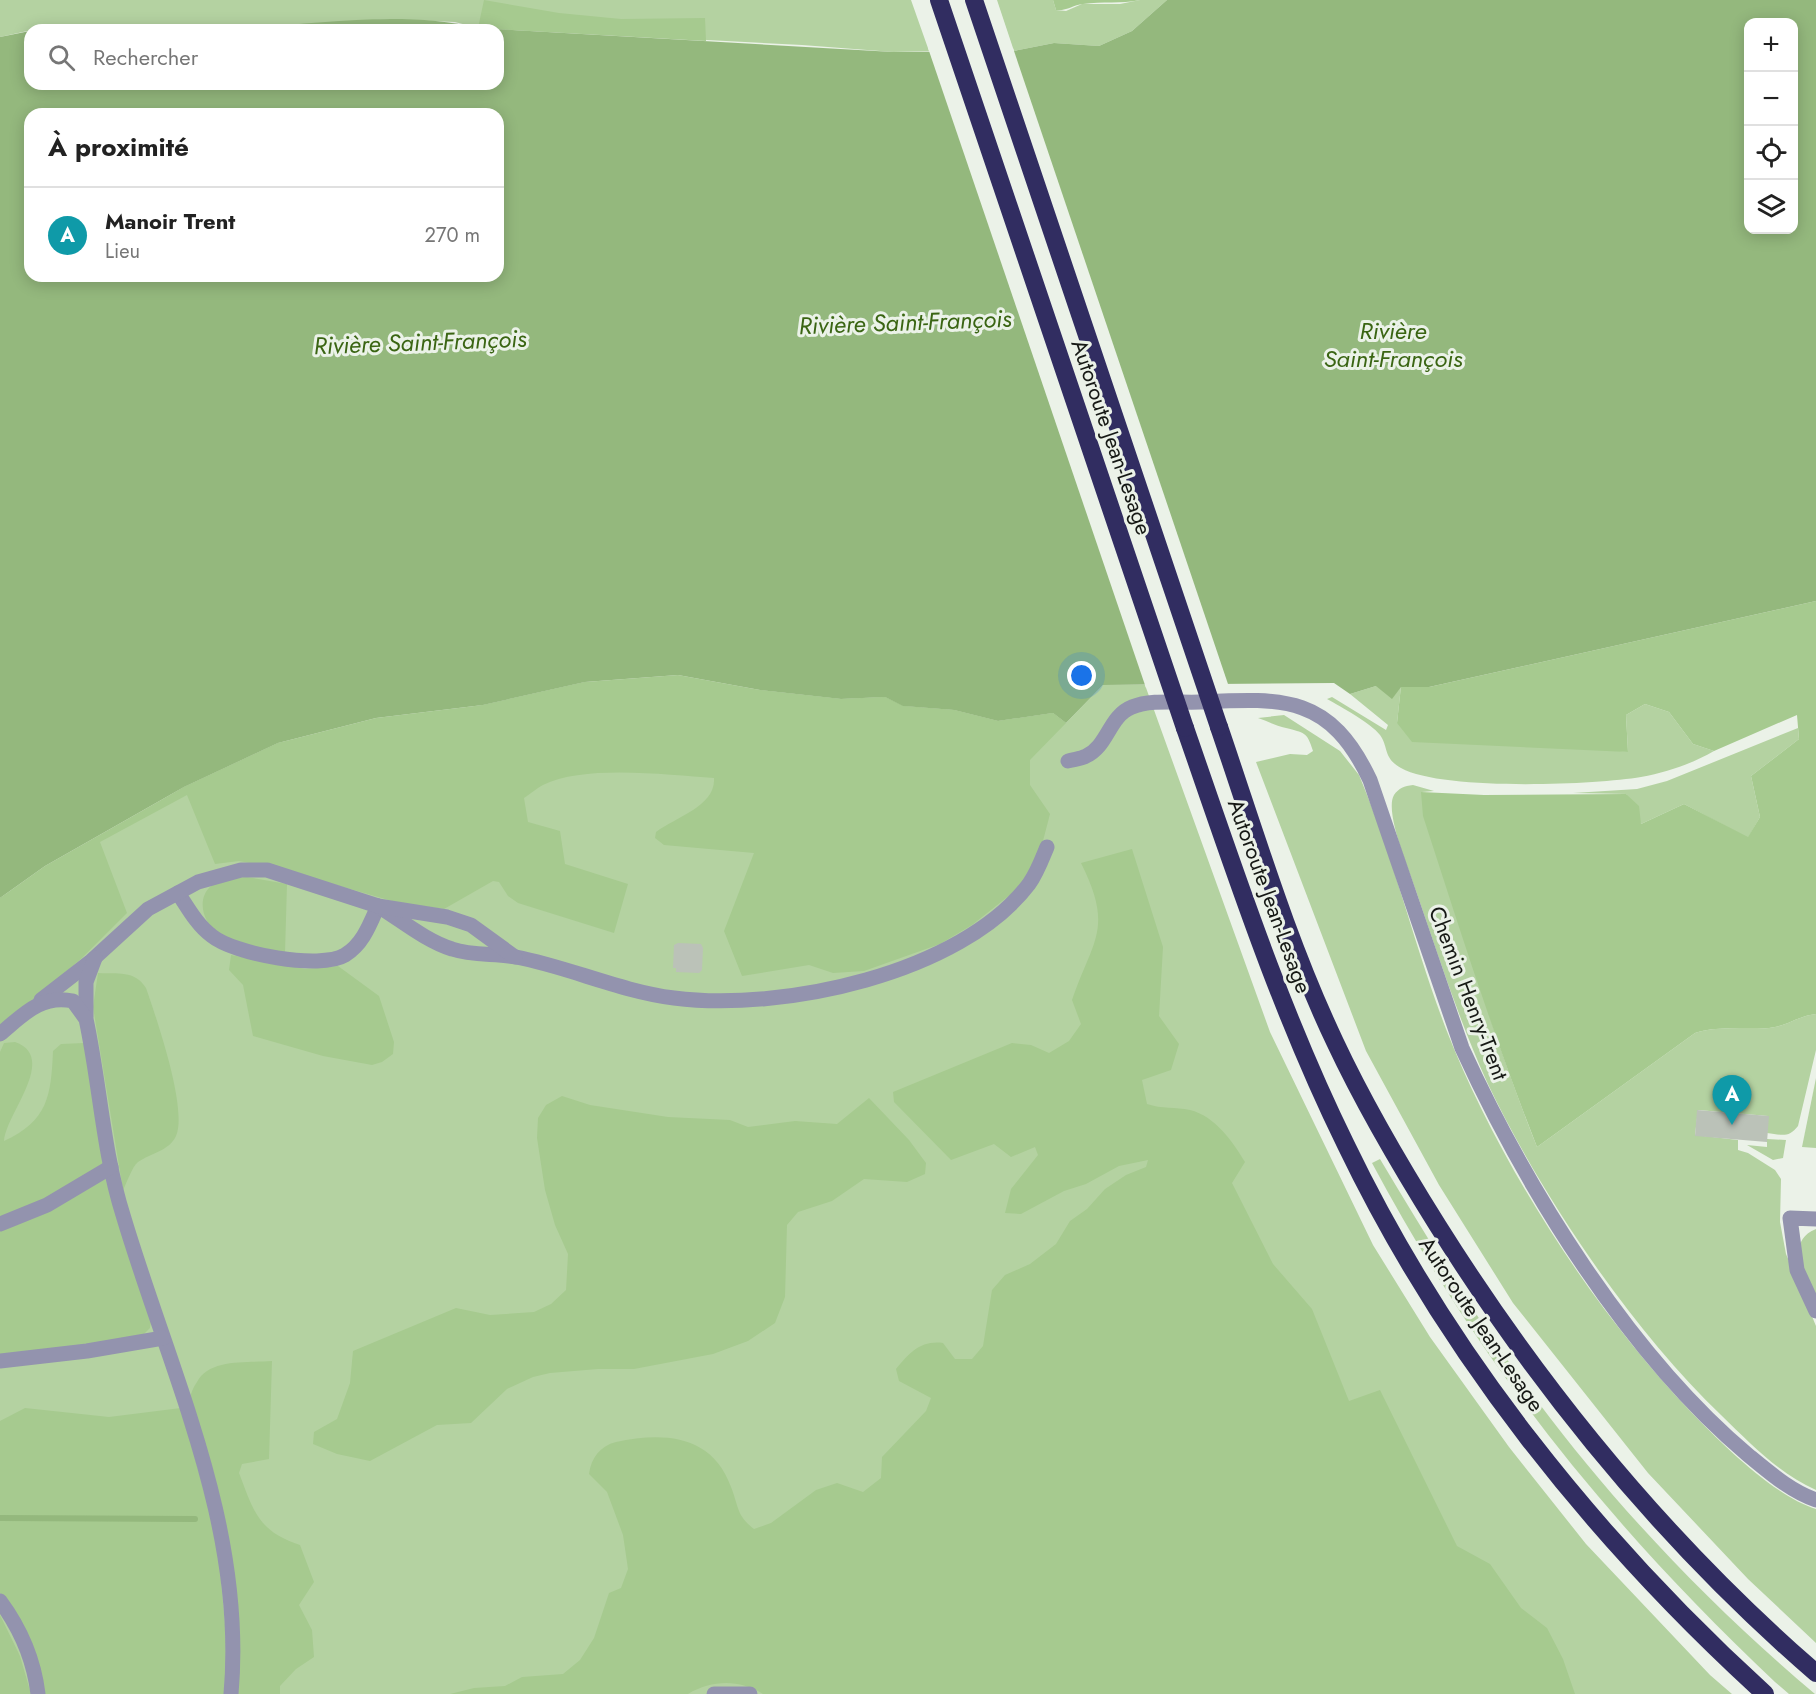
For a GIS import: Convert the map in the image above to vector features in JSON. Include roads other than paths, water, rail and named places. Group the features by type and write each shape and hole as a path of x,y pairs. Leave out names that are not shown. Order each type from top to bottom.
{"highway":[{"name":"Autoroute Jean-Lesage","path":"939,0 1255,928 1296,1036 1355,1165 1409,1261 1499,1396 1573,1494 1668,1600 1765,1694"},
{"name":"Autoroute Jean-Lesage","path":"974,0 1219,727 1297,950 1332,1037 1380,1130 1455,1252 1538,1374 1640,1500 1712,1577 1816,1673"}],"lane":[{"name":"Chemin Henry-Trent","path":"1068,761 1087,756 1094,750 1124,711 1146,704 1257,699 1286,703 1305,708 1323,717 1343,734 1358,755 1370,780 1462,1048 1481,1090 1545,1205 1588,1270 1677,1386 1724,1434 1777,1478 1816,1500"},
{"path":"378,906 452,949 515,957 641,993 699,1001 771,1000 825,990 914,963 979,930 1001,914 1031,882 1047,847"},
{"path":"0,1034 96,956 148,909 219,874 241,870 267,870 378,906 447,917 471,925 515,957"},
{"path":"177,893 201,927 230,947 277,957 321,961 344,956 355,947 364,935 378,906"},
{"path":"96,956 86,982 86,1019 111,1167 122,1215 204,1464 220,1524 233,1614 231,1694"},
{"path":"36,1004 56,999 73,1001 86,1019"},
{"path":"0,1224 48,1205 111,1167"},
{"path":"1816,1219 1790,1218 1792,1252 1797,1270 1816,1311"},
{"path":"0,1361 87,1351 163,1338"},
{"path":"0,1601 15,1624 30,1658 38,1694"},
{"path":"714,1694 750,1694"}],"water":[{"name":"Rivière Saint-François","path":"1167,0 1816,0 1816,601 1429,687 1401,687 1392,699 1376,686 1350,694 1334,683 1103,685 1066,723 1053,713 998,721 954,710 903,706 885,697 841,699 760,690 678,675 585,682 483,705 376,718 278,743 184,787 45,866 0,898 0,37 24,32 24,90 504,90 504,30 893,52 1014,51 1054,43 1099,46 1132,31"},
{"name":"Rivière Saint-François","path":"353,20 417,20 458,24 303,24"}],"waterway":[{"path":"0,1518 195,1519"}],"place":[{"name":"Manoir Trent","path":"1732,1125"}]}
